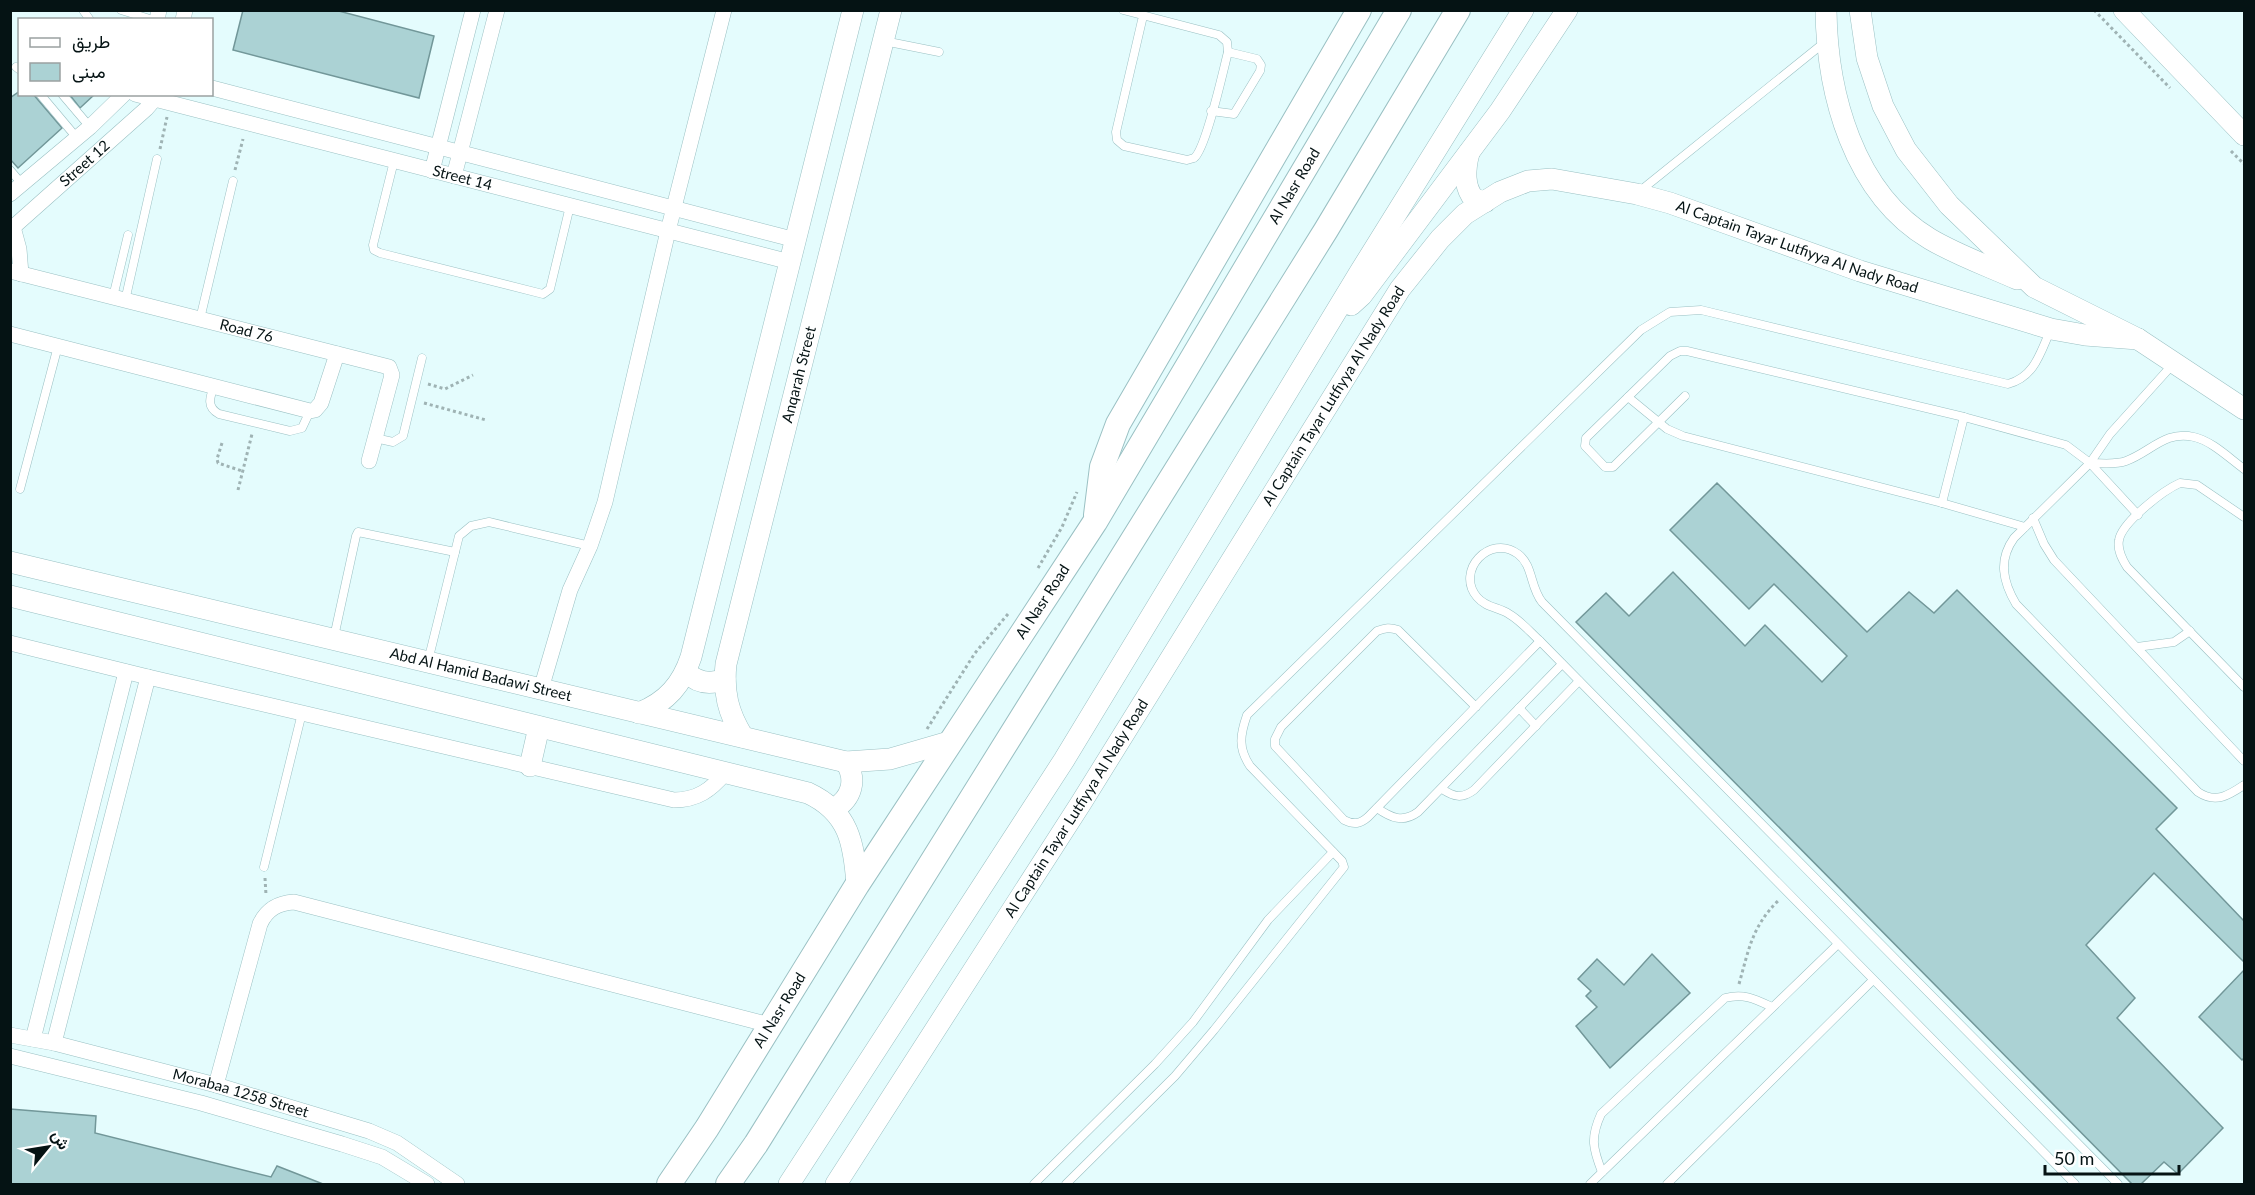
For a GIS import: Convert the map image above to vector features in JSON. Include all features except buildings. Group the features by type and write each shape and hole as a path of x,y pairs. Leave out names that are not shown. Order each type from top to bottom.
{"main road":[{"path":"639,712 667,697 686,672 853,10"},
{"name":"Anqarah Street","path":"742,737 729,710 724,680 891,10"},
{"path":"1095,522 1097,491 1102,467 1118,424 1359,10"},
{"name":"Al Nasr Road","path":"669,1185 707,1128 857,885 1095,522 1399,10"},
{"path":"728,1185 1326,230 1458,10"},
{"path":"789,1185 1064,760 1523,10"},
{"path":"1334,317 1362,295 1470,153 1567,10"},
{"path":"1826,10 1827,41 1833,82 1854,150 1868,176 1899,213 1930,238 2138,339 2244,409"},
{"path":"1860,10 1867,58 1874,82 1906,150 1949,205 2034,287"},
{"path":"2124,10 2244,135"},
{"path":"1470,153 1466,163 1467,184 1474,199 1485,202"},
{"name":"Al Captain Tayar Lutfiyya Al Nady Road","path":"836,1185 1081,803 1400,289 1440,239 1465,214 1500,192 1528,181 1552,179 1637,194 1734,225 1860,271 2051,329 2085,335 2138,339"},
{"name":"Abd Al Hamid Badawi Street","path":"10,562 846,762 890,759 952,741"},
{"path":"10,596 808,793 834,809 843,822 851,840 857,885"},
{"path":"686,672 703,682 724,680"},
{"path":"530,766 539,727"},
{"path":"834,809 847,799 852,784 850,769 846,762"}],"street":[{"path":"454,176 496,10"},
{"path":"541,689 570,590 590,546 605,502 673,209 724,10"},
{"path":"432,171 470,11"},
{"name":"Street 14","path":"213,88 796,240"},
{"name":"Street 12","path":"16,189 90,127 122,96"},
{"name":"Street 14","path":"157,97 432,171 790,262"},
{"name":"Street 12","path":"12,228 157,97"},
{"path":"12,228 19,249 16,272"},
{"name":"Road 76","path":"16,272 386,366 393,372 369,461"},
{"path":"10,334 310,411 320,406 337,354"},
{"path":"10,643 674,800 700,796 715,785 726,772"},
{"path":"33,1039 126,672"},
{"path":"54,1043 148,677"},
{"path":"216,1085 260,924 267,912 279,904 294,902 770,1025"},
{"name":"Morabaa 1258 Street","path":"10,1035 54,1043 216,1085 369,1131 397,1143 457,1185"},
{"name":"Morabaa 1258 Street","path":"10,1056 201,1103 342,1144 382,1157 427,1185"}],"lane":[{"path":"121,10 148,18"},
{"path":"1123,10 1219,35 1227,42 1228,52 1200,151 1194,158 1187,160 1124,146 1117,140 1116,132 1143,16"},
{"path":"883,41 939,52"},
{"path":"1637,194 1827,41"},
{"path":"1211,111 1234,114 1260,71 1261,65 1257,59 1228,52"},
{"path":"42,96 76,138"},
{"path":"64,96 90,127"},
{"path":"119,299 157,159"},
{"path":"394,160 373,248 378,253 543,294 550,289 570,206"},
{"path":"10,170 16,189"},
{"path":"200,320 233,181"},
{"path":"119,299 128,235"},
{"path":"1066,1185 1175,1076 1343,869 1342,861 1243,756 1240,738 1248,715 1641,330 1670,312 1701,310 2008,384 2017,381 2032,370 2051,329"},
{"path":"21,489 58,346"},
{"path":"1685,396 1616,465 1610,468 1605,467 1588,448 1585,440 1628,397 1670,356 1680,351 1687,351 1964,417 2066,445 2090,463 2138,515"},
{"path":"375,438 393,442 400,439 422,358"},
{"path":"2175,362 2110,434 2090,463 2033,518 2007,548 2004,561 2006,582 2016,604 2198,792 2205,797 2220,799 2244,785"},
{"path":"214,386 210,402 214,411 255,423 297,431 305,423 310,411"},
{"path":"1628,397 1658,423 1683,436 1942,503 2025,527"},
{"path":"1942,503 1964,417"},
{"path":"2090,463 2116,464 2128,461 2167,438 2179,435 2195,437 2208,443 2244,469"},
{"path":"2244,517 2197,485 2186,482 2176,485 2138,515 2120,536 2118,543 2122,559 2244,687"},
{"path":"2033,518 2054,560 2244,761"},
{"path":"428,662 459,536 464,530 483,522 590,546"},
{"path":"334,640 358,532 455,552"},
{"path":"2075,1185 1540,641 1511,614 1485,604 1473,591 1470,583 1473,566 1484,552 1492,549 1510,549 1524,560 1532,585 1542,602 2118,1185"},
{"path":"1476,707 1398,630 1391,627 1377,631 1276,733 1275,746 1344,820 1351,823 1363,822 1476,707 1540,641"},
{"path":"2137,647 2174,642 2190,631"},
{"path":"1377,808 1389,816 1405,819 1418,812 1562,664"},
{"path":"1442,789 1452,796 1468,794 1580,681"},
{"path":"1519,708 1536,726"},
{"path":"264,867 302,713"},
{"path":"1034,1185 1155,1064 1193,1022 1268,920 1333,852"},
{"path":"1590,1185 1838,944"},
{"path":"1667,1185 1873,980"},
{"path":"1602,1172 1593,1145 1593,1131 1601,1114 1725,998 1748,995 1772,1007"}],"path":[{"path":"160,147 166,124"},
{"path":"236,167 242,143"},
{"path":"417,380 446,389 473,375"},
{"path":"412,400 486,420"},
{"path":"238,490 255,423"},
{"path":"222,443 218,463 243,471"},
{"path":"264,867 267,912"},
{"path":"1736,995 1755,930 1764,914 1787,892"}]}
